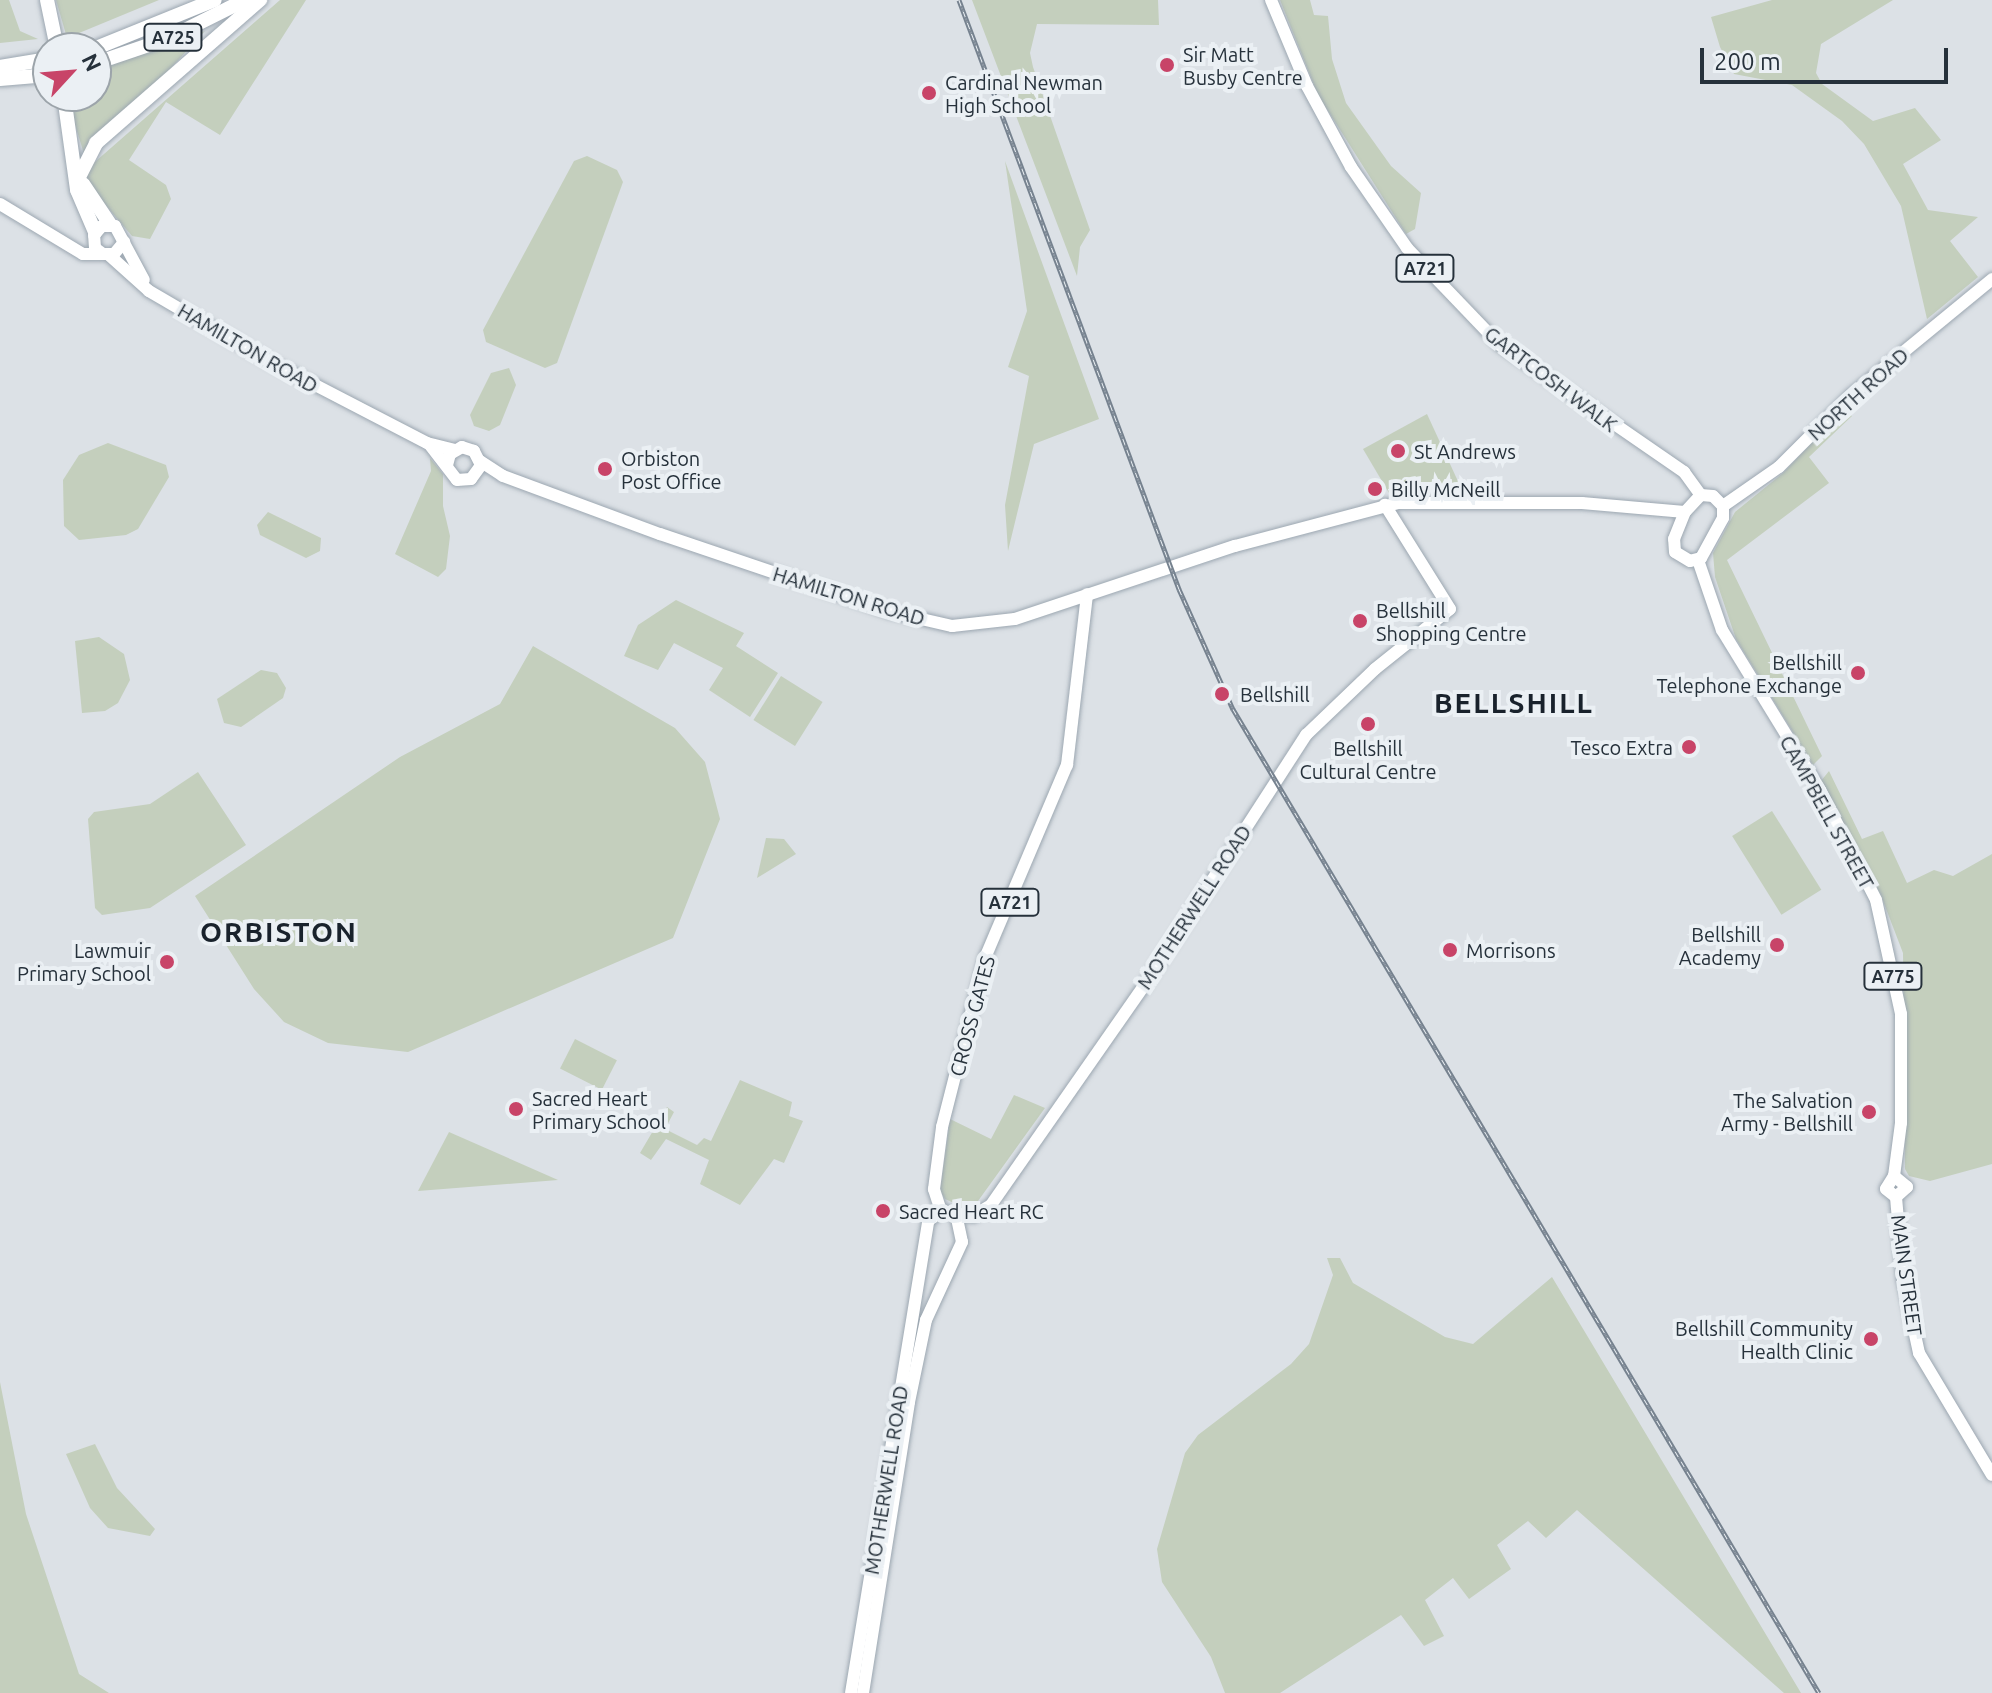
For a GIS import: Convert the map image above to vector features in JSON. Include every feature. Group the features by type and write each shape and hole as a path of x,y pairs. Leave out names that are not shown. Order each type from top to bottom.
{"highway":[{"path":"47,0 54,32"},
{"name":"A725","path":"112,42 215,0"},
{"name":"A725","path":"112,58 169,38 245,0"},
{"path":"80,175 96,143 260,0"},
{"path":"0,67 32,62"},
{"path":"0,79 32,78"},
{"path":"66,112 77,190 94,235"},
{"path":"73,157 80,175 110,224"}],"main road":[{"name":"GARTCOSH WALK","path":"1271,0 1307,86 1351,167 1407,248 1500,345 1684,472 1701,495"},
{"name":"HAMILTON ROAD","path":"0,204 83,254 106,255 155,295 279,367 427,443 455,450"},
{"path":"70,245 110,224"},
{"name":"HAMILTON ROAD","path":"110,224 122,232 124,242 155,295"},
{"path":"94,235 106,255 124,242"},
{"name":"NORTH ROAD","path":"1723,506 1779,467 1851,395 1992,279"},
{"name":"HAMILTON ROAD","path":"427,443 447,465"},
{"path":"470,448 480,461 475,477 457,480 447,465 455,450 470,448"},
{"name":"HAMILTON ROAD","path":"480,461 503,476 660,534 920,620 968,626 1015,619 1087,594 1385,505"},
{"name":"HAMILTON ROAD","path":"475,477 503,476"},
{"path":"1674,538 1685,512 1701,495 1713,496 1723,506 1723,518 1698,560"},
{"path":"1385,505 1651,505 1685,512"},
{"name":"MOTHERWELL ROAD","path":"863,1693 909,1402 926,1320 943,1276 962,1242 957,1218 973,1216 991,1205 1145,984 1306,735 1375,669 1450,609 1385,505"},
{"path":"1651,505 1671,525 1674,538"},
{"name":"A775","path":"1674,538 1675,552 1698,560"},
{"name":"CAMPBELL STREET","path":"1698,560 1722,630 1820,790 1876,900 1901,1014 1901,1123 1894,1176 1886,1189 1896,1197"},
{"name":"CROSS GATES","path":"941,1211 934,1189 942,1127 985,958 1067,765 1087,594"},
{"name":"MAIN STREET","path":"1896,1197 1903,1279 1919,1353 1992,1475"},
{"path":"941,1211 957,1218"},
{"name":"MOTHERWELL ROAD","path":"851,1693 919,1266 928,1221 941,1211"},
{"path":"919,1266 929,1276 943,1276"}],"green space":[{"path":"0,0 9,0 20,31 32,36 32,40 0,43"},
{"path":"56,0 159,0 82,32 65,32"},
{"path":"280,0 306,0 220,135 166,102 129,160 166,185 171,199 150,239 132,236 80,175"},
{"path":"972,0 1158,0 1159,25 1037,24 1030,53 1033,67 1090,230 1080,247 1077,276"},
{"path":"1280,0 1310,0 1314,15 1328,16 1332,59 1346,103 1391,166 1421,193 1415,229 1406,234 1318,95"},
{"path":"1772,0 1893,0 1821,44 1816,73 1822,84 1873,121 1915,108 1941,140 1903,164 1928,210 1978,217 1950,241 1978,277 1927,319 1901,206 1864,144 1842,121 1792,85 1734,74 1720,47 1711,17"},
{"path":"205,31 86,160 71,112 112,112 112,60"},
{"path":"587,156 617,170 623,182 557,363 545,368 486,342 483,330 574,161"},
{"path":"1005,161 1099,419 1034,444 1008,551 1005,505 1029,376 1008,367 1027,311"},
{"path":"509,368 516,385 500,425 489,431 474,426 470,415 491,373"},
{"path":"1844,409 1852,416 1809,457 1829,483 1727,560 1822,756 1813,765 1736,639 1715,577 1713,553 1735,512 1783,473"},
{"path":"1427,414 1462,490 1389,493 1363,449"},
{"path":"108,443 166,465 169,477 138,529 126,535 79,540 64,526 63,480 79,455"},
{"path":"430,458 443,474 443,506 450,536 446,569 438,577 395,554 431,471"},
{"path":"268,512 321,538 320,551 306,558 260,535 257,525"},
{"path":"676,600 744,633 736,646 778,673 750,717 709,690 723,668 674,643 658,670 624,656 638,625"},
{"path":"99,637 124,654 130,680 118,703 105,711 82,713 75,641"},
{"path":"533,646 675,728 705,762 720,819 673,938 408,1052 328,1043 284,1022 254,989 195,896 400,757 500,704"},
{"path":"261,670 277,673 286,688 283,698 241,727 224,723 217,699"},
{"path":"781,676 823,702 795,746 753,720"},
{"path":"1829,771 1862,839 1883,831 1907,883 1934,870 1953,876 1992,854 1992,1164 1930,1181 1909,1176 1905,1169 1903,953 1880,893 1821,781"},
{"path":"198,772 246,845 150,908 102,915 95,908 88,819 94,812 150,804"},
{"path":"1772,811 1821,890 1781,915 1732,836"},
{"path":"766,838 784,839 796,854 757,878"},
{"path":"575,1039 617,1060 602,1090 560,1068"},
{"path":"740,1080 792,1102 789,1116 803,1121 784,1163 774,1159 740,1205 700,1184 709,1160 666,1139 651,1160 640,1153 667,1107 674,1112 665,1129 697,1145 704,1138 711,1141"},
{"path":"1014,1095 1045,1108 978,1201 965,1208 945,1199 940,1191 950,1119 991,1139"},
{"path":"449,1132 558,1180 418,1191"},
{"path":"1327,1258 1340,1258 1353,1283 1445,1337 1473,1344 1552,1277 1801,1693 1784,1693 1577,1510 1546,1538 1528,1521 1497,1545 1511,1569 1469,1599 1453,1578 1425,1600 1444,1636 1424,1646 1401,1615 1280,1693 1225,1693 1211,1657 1162,1582 1157,1549 1185,1453 1198,1435 1291,1364 1309,1344 1333,1275"},
{"path":"0,1382 26,1514 79,1674 109,1693 0,1693"},
{"path":"95,1444 117,1488 155,1529 150,1536 108,1528 90,1508 66,1454"}],"railway":[{"path":"959,0 1179,589 1233,709 1819,1693"}],"place":[{"name":"Sir Matt Busby Centre","path":"1167,65"},
{"name":"Cardinal Newman High School","path":"929,93"},
{"name":"St Andrews","path":"1398,451"},
{"name":"Orbiston Post Office","path":"605,469"},
{"name":"Billy McNeill","path":"1375,489"},
{"name":"Bellshill Shopping Centre","path":"1360,621"},
{"name":"Bellshill Telephone Exchange","path":"1858,673"},
{"name":"Bellshill","path":"1222,694"},
{"name":"Bellshill Cultural Centre","path":"1368,724"},
{"name":"Tesco Extra","path":"1689,747"},
{"name":"Bellshill Academy","path":"1777,945"},
{"name":"Morrisons","path":"1450,950"},
{"name":"Lawmuir Primary School","path":"167,962"},
{"name":"Sacred Heart Primary School","path":"516,1109"},
{"name":"The Salvation Army - Bellshill","path":"1869,1112"},
{"name":"Sacred Heart RC","path":"883,1211"},
{"name":"Bellshill Community Health Clinic","path":"1871,1339"}],"district":[{"name":"BELLSHILL","path":"1514,703"},
{"name":"ORBISTON","path":"279,932"}]}
